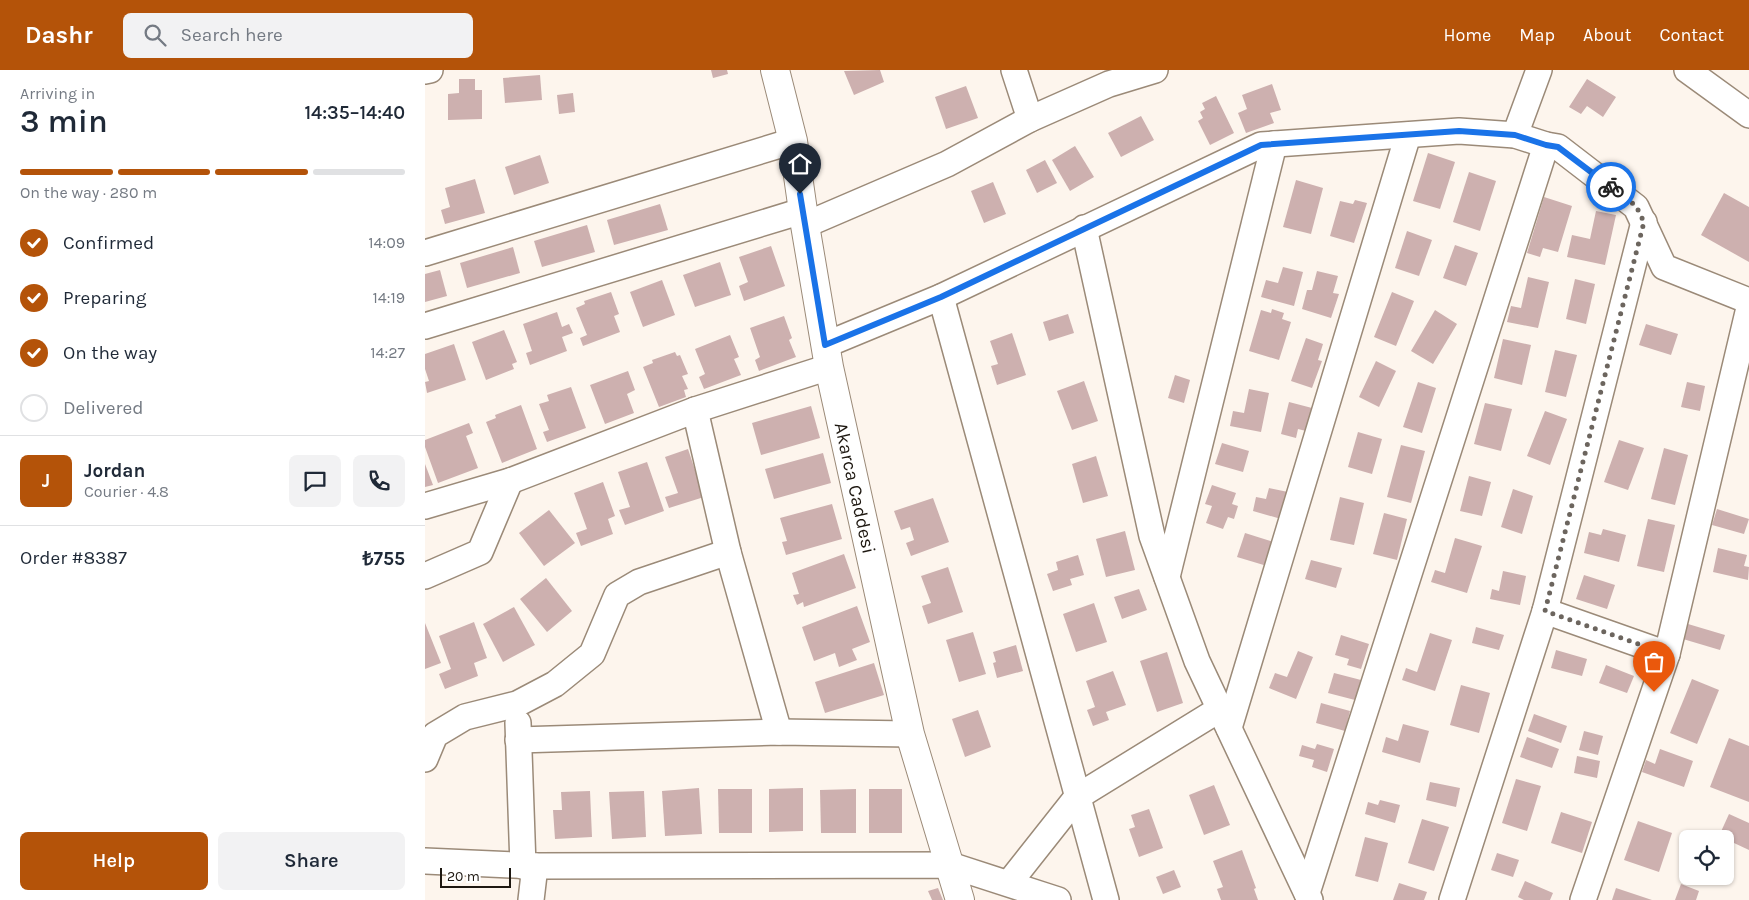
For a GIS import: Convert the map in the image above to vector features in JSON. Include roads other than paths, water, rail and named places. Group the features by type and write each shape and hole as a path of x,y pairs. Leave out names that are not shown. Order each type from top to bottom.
{"main road":[{"name":"Akarca Caddesi","path":"775,70 793,141 827,356 911,734 960,900"}],"street":[{"path":"425,71 430,70"},
{"path":"1014,70 1030,119"},
{"path":"425,326 804,218 947,164 1030,119 1109,84 1155,70"},
{"path":"1687,70 1749,115"},
{"path":"1515,135 1535,72"},
{"path":"425,506 510,481 695,410 827,356 941,297 1261,145 1459,131 1515,135 1558,147 1636,206 1664,267 1749,301"},
{"path":"1009,883 1077,797 1224,718 1408,135"},
{"path":"425,253 793,141"},
{"path":"1167,578 1274,144"},
{"path":"1309,897 1546,145"},
{"path":"1452,900 1545,611 1644,222"},
{"path":"1084,228 1152,536 1197,661 1309,897"},
{"path":"941,297 1106,900"},
{"path":"1583,900 1667,654 1749,308"},
{"path":"695,410 728,552 779,732"},
{"path":"425,576 480,552 510,481"},
{"path":"425,759 435,735 465,717 517,704 555,684 592,654 617,595 639,582 728,552"},
{"path":"1545,611 1667,654"},
{"path":"517,704 531,900"},
{"path":"519,740 779,732 911,734"},
{"path":"425,861 529,866 950,865 1058,900"}]}
